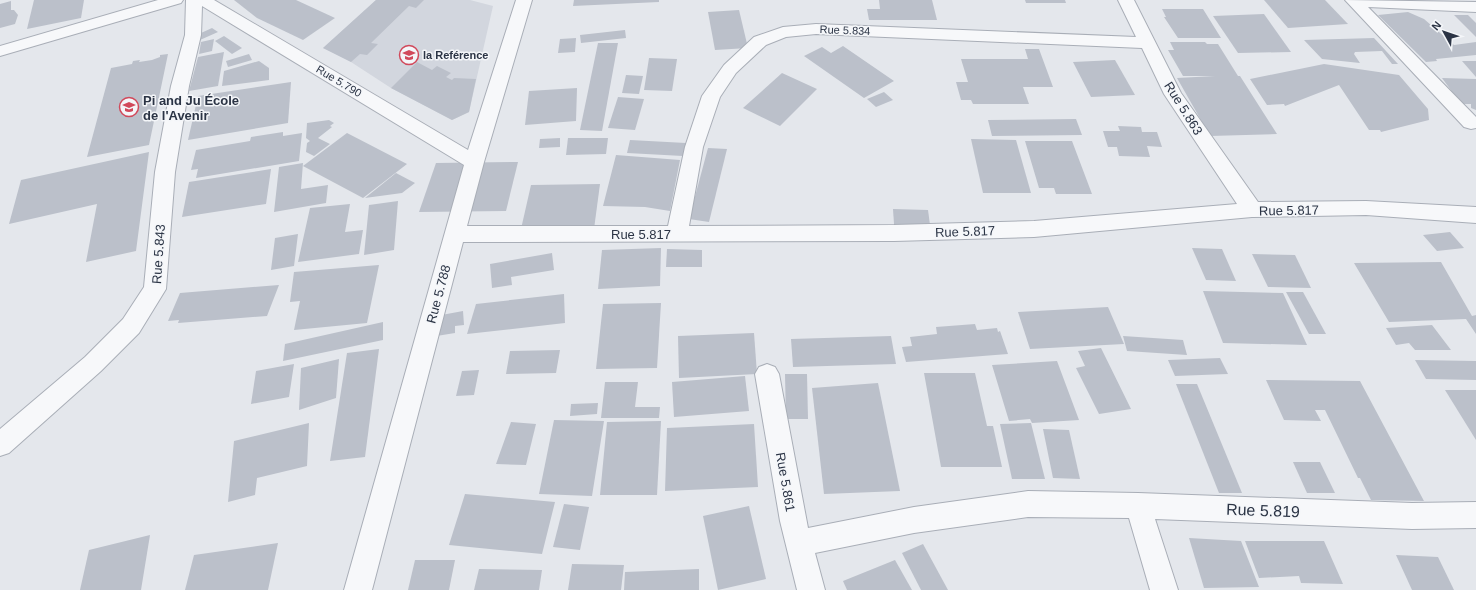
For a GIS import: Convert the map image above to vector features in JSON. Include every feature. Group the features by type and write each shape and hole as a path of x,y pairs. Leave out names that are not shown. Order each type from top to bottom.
{"street":[{"path":"0,68 3,50 175,0"},
{"name":"Rue 5.843","path":"0,445 93,364 131,326 155,289 165,172 180,86 193,35 194,0"},
{"name":"Rue 5.790","path":"203,0 474,162"},
{"name":"Rue 5.788","path":"358,590 474,162 524,0"},
{"name":"Rue 5.863","path":"1126,0 1173,94 1252,210"},
{"path":"1353,1 1476,7"},
{"path":"1353,1 1474,126"},
{"name":"Rue 5.834","path":"677,234 694,148 711,96 730,69 760,41 783,32 816,29 1147,43"},
{"name":"Rue 5.817","path":"454,234 887,233 1034,229 1252,210 1366,208 1476,215"},
{"name":"Rue 5.861","path":"767,374 793,521 811,590"},
{"name":"Rue 5.819","path":"799,543 914,520 1028,504 1138,506 1404,515 1476,515"},
{"path":"1138,506 1164,590"}],"shaded area":[{"name":"la Reférence","path":"376,0 470,0 493,6 469,112 452,120 391,88 351,62 323,48"}],"building":[{"path":"34,0 84,0 81,18 27,29"},
{"path":"234,0 296,0 335,18 303,40 257,18"},
{"path":"376,0 424,0 416,8 409,6 371,43 378,44 367,55 360,54 351,62 323,48"},
{"path":"574,0 659,0 659,2 573,6"},
{"path":"879,0 932,0 937,20 869,20 867,9 880,9"},
{"path":"1025,0 1065,0 1066,3 1026,3"},
{"path":"1264,0 1325,0 1348,24 1288,28"},
{"path":"11,1 11,10 14,10 18,15 15,24 0,28 0,4"},
{"path":"1162,9 1203,9 1221,38 1178,38 1164,17 1166,17"},
{"path":"739,10 748,48 715,50 708,12"},
{"path":"1408,12 1424,19 1454,45 1476,42 1476,55 1436,59 1437,61 1426,62 1378,15"},
{"path":"1264,14 1291,52 1238,53 1213,16"},
{"path":"1454,15 1468,15 1476,23 1476,37"},
{"path":"212,28 218,32 200,40 201,33"},
{"path":"625,30 626,38 581,43 580,35"},
{"path":"224,36 242,48 232,54 215,41"},
{"path":"576,38 575,52 558,53 560,39"},
{"path":"1374,38 1398,64 1392,64 1382,51 1355,52 1354,54 1360,63 1322,59 1304,40"},
{"path":"214,39 212,51 199,54 201,42"},
{"path":"1170,42 1205,42 1207,44 1218,44 1277,134 1210,136 1177,78 1215,76 1183,76 1168,50 1174,50"},
{"path":"598,43 618,43 602,131 580,130"},
{"path":"843,46 894,81 864,98 804,56 822,47 831,53"},
{"path":"1025,49 1039,49 1053,87 1023,87 1029,104 973,104 971,100 961,100 956,82 968,82 961,59 1028,59"},
{"path":"224,52 218,86 189,91 198,57"},
{"name":"Pi and Ju École de l'Avenir","path":"168,54 149,145 87,157 111,68 132,64 133,61 140,60 139,62 152,60 160,57 160,55"},
{"path":"249,54 252,60 228,67 226,61"},
{"path":"649,58 677,59 672,91 644,90"},
{"path":"1115,60 1135,95 1091,97 1073,62"},
{"path":"259,61 269,68 269,80 222,86 224,71"},
{"path":"1462,61 1476,61 1476,77"},
{"path":"417,62 432,70 437,66 451,73 446,77 452,80 454,78 476,79 469,112 452,120 391,88"},
{"path":"1324,64 1399,75 1428,109 1429,120 1381,132 1380,130 1369,130 1339,85 1285,106 1284,104 1267,105 1250,79"},
{"path":"782,73 817,89 780,126 743,108"},
{"path":"626,75 643,76 639,94 622,93"},
{"path":"1442,78 1476,79 1476,110 1471,108 1471,104 1461,104"},
{"path":"291,82 288,123 188,140 198,96"},
{"path":"577,88 576,121 525,125 529,91"},
{"path":"884,92 893,100 876,107 867,99"},
{"path":"618,97 644,99 635,130 608,128"},
{"path":"1076,119 1082,135 992,136 988,120"},
{"path":"329,120 334,123 330,126 332,127 318,138 330,144 314,156 306,152 307,143 310,141 306,138 307,123"},
{"path":"1118,126 1141,127 1142,132 1157,132 1162,147 1147,146 1150,157 1119,156 1117,147 1108,147 1103,131 1120,131"},
{"path":"283,132 283,136 302,133 299,161 196,178 198,169 191,170 196,150 250,141 251,137"},
{"path":"347,133 407,164 363,198 303,166"},
{"path":"560,138 560,147 539,148 540,139"},
{"path":"568,138 608,138 606,154 566,155"},
{"path":"971,139 1016,140 1031,193 983,193"},
{"path":"630,140 686,143 683,156 627,153"},
{"path":"1025,141 1072,141 1092,194 1056,194 1054,188 1039,188"},
{"path":"708,148 727,149 709,222 689,219"},
{"path":"149,152 136,251 86,262 97,204 9,224 21,180"},
{"path":"616,155 680,160 670,211 645,207 603,206"},
{"path":"518,162 506,211 419,212 436,163"},
{"path":"303,163 301,189 328,185 326,203 274,212 279,167"},
{"path":"271,169 266,204 182,217 189,182"},
{"path":"396,173 415,183 402,193 365,198"},
{"path":"600,184 594,229 521,229 531,185"},
{"path":"398,201 394,250 364,255 369,205"},
{"path":"350,204 345,232 363,230 359,254 298,262 310,208"},
{"path":"893,209 928,210 930,225 894,224"},
{"path":"1450,232 1464,248 1437,251 1423,235"},
{"path":"298,234 294,266 271,270 275,238"},
{"path":"661,248 660,286 598,289 602,250"},
{"path":"1192,248 1222,249 1236,281 1206,280"},
{"path":"667,249 702,250 702,267 666,267"},
{"path":"552,253 554,270 511,277 512,285 492,288 490,264"},
{"path":"1252,254 1295,255 1311,288 1268,287"},
{"path":"1441,262 1472,316 1476,315 1476,334 1466,319 1389,322 1354,263"},
{"path":"379,265 367,323 294,330 300,301 290,302 294,272"},
{"path":"279,285 267,316 178,323 179,320 168,321 180,293"},
{"path":"1203,291 1283,293 1307,345 1223,343"},
{"path":"1286,292 1303,292 1326,334 1309,334"},
{"path":"564,294 565,323 467,334 476,304"},
{"path":"661,303 657,368 596,369 603,304"},
{"path":"1108,307 1124,344 1030,349 1018,312"},
{"path":"463,311 464,325 455,326 455,333 418,339 420,319"},
{"path":"383,322 383,340 283,361 285,344"},
{"path":"975,324 977,330 997,328 998,332 1000,331 1008,354 906,362 902,347 912,346 910,337 937,334 936,327"},
{"path":"1432,325 1451,350 1415,350 1409,343 1396,345 1386,328"},
{"path":"754,333 757,374 679,378 678,336"},
{"path":"891,336 896,364 793,367 791,339"},
{"path":"1123,336 1183,340 1187,355 1127,351"},
{"path":"1101,348 1131,409 1099,414 1076,368 1085,366 1078,351"},
{"path":"379,349 365,457 330,461 347,353"},
{"path":"560,350 556,373 506,374 510,351"},
{"path":"1220,358 1228,374 1175,376 1168,360"},
{"path":"339,359 336,398 299,410 301,368"},
{"path":"1415,360 1476,361 1476,380 1426,379"},
{"path":"1057,361 1079,420 1032,423 1030,419 1009,421 992,365"},
{"path":"294,364 289,397 251,404 256,371"},
{"path":"479,370 474,395 456,396 462,371"},
{"path":"924,373 975,373 987,426 993,426 1002,467 941,467"},
{"path":"785,374 807,374 808,419 786,419"},
{"path":"745,376 749,411 674,417 672,382"},
{"path":"1266,380 1360,381 1424,501 1371,500 1360,478 1358,478 1325,410 1315,410 1321,421 1284,420"},
{"path":"605,382 638,382 635,407 660,407 659,418 601,418"},
{"path":"878,383 900,491 824,494 812,388"},
{"path":"1176,384 1197,384 1242,493 1219,493"},
{"path":"1445,390 1476,390 1476,440"},
{"path":"598,403 597,414 570,416 571,404"},
{"path":"554,420 604,421 592,496 539,494"},
{"path":"661,421 657,495 600,495 607,422"},
{"path":"511,422 536,424 526,465 496,464"},
{"path":"309,423 307,466 257,478 255,495 228,502 234,441"},
{"path":"1031,423 1045,479 1012,479 1000,424"},
{"path":"754,424 758,487 665,491 667,428"},
{"path":"1043,429 1069,430 1080,479 1053,478"},
{"path":"1293,462 1320,462 1335,493 1307,493"},
{"path":"465,494 555,502 542,554 449,545"},
{"path":"564,504 589,507 580,550 553,547"},
{"path":"749,506 766,579 718,590 703,516"},
{"path":"150,535 141,590 80,590 89,550"},
{"path":"1189,538 1241,541 1259,587 1204,588"},
{"path":"1245,541 1324,541 1343,584 1301,583 1299,576 1259,578"},
{"path":"278,543 268,590 185,590 194,555"},
{"path":"923,544 948,590 921,590 902,553"},
{"path":"1396,555 1438,557 1454,590 1412,590"},
{"path":"415,560 455,560 449,590 408,590"},
{"path":"895,560 912,590 847,590 843,581"},
{"path":"572,564 624,565 621,590 568,590"},
{"path":"479,569 542,570 539,590 474,590"},
{"path":"699,569 699,590 624,590 625,572"}],"place":[{"name":"la Reférence","path":"409,55"},
{"name":"Pi and Ju École de l'Avenir","path":"129,107"}]}
